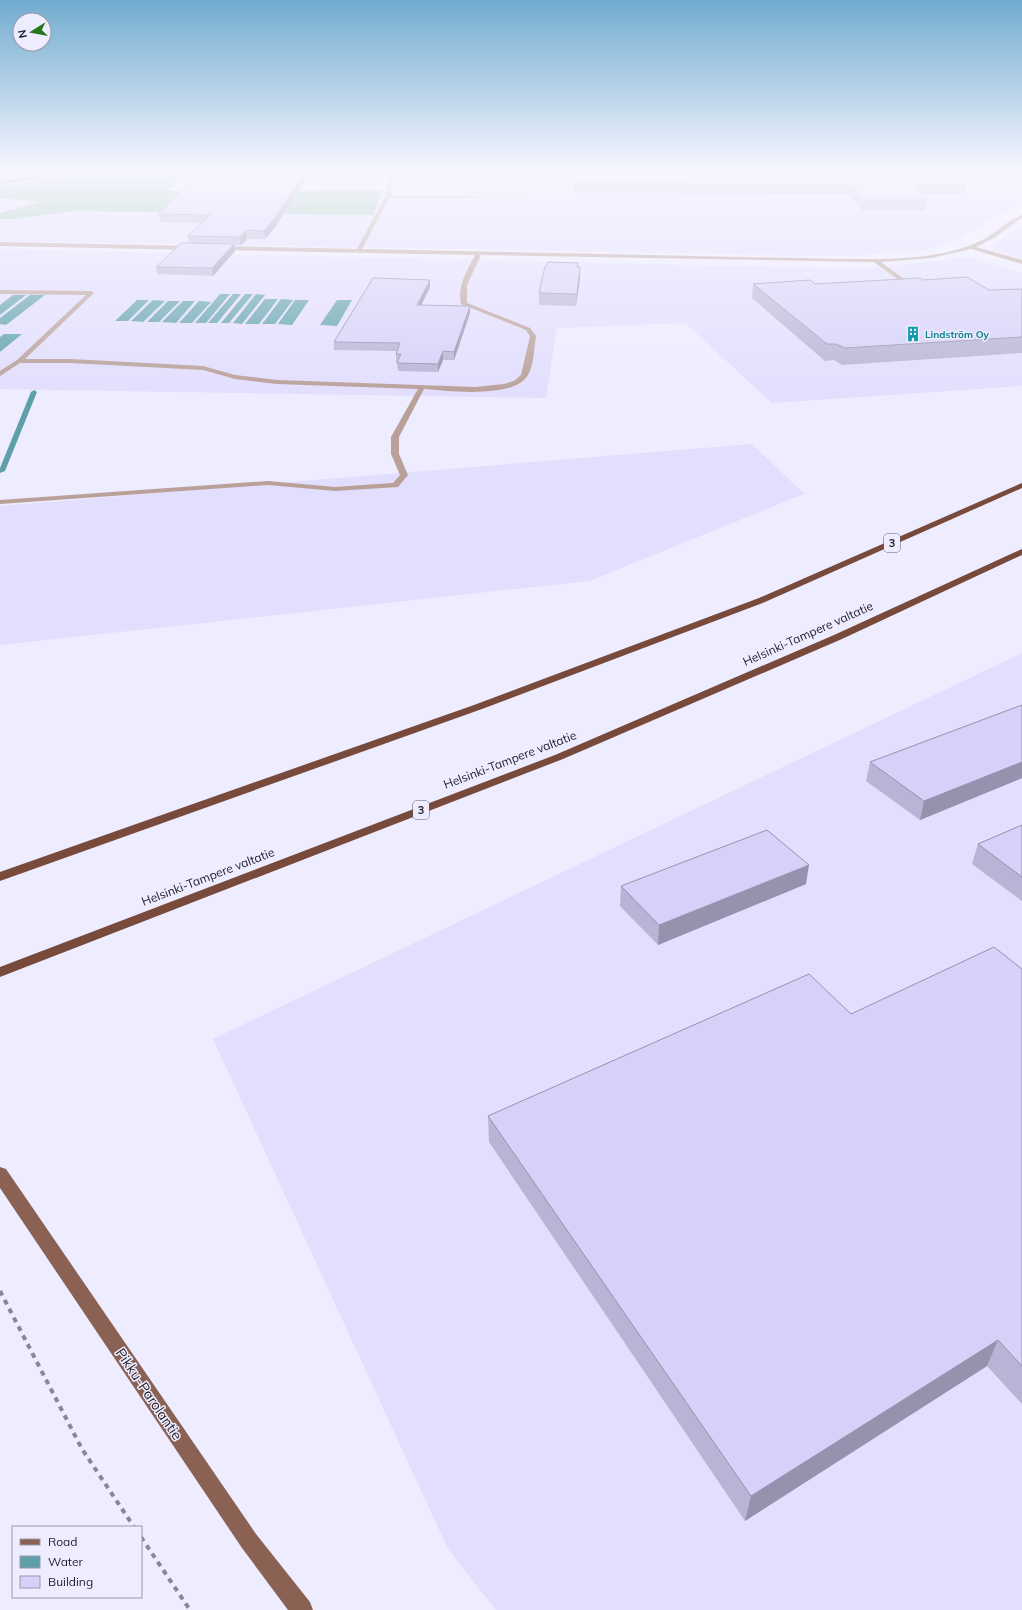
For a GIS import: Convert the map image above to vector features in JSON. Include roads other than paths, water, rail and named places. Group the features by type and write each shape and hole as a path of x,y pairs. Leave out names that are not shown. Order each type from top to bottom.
{"highway":[{"name":"3","path":"0,877 471,710 762,600 1022,485"},
{"name":"Helsinki-Tampere valtatie","path":"0,972 559,757 838,637 1022,552"}],"main road":[{"name":"Pikku-Parolantie","path":"0,1174 249,1541 302,1610"}],"street":[{"path":"105,246 196,248"},
{"path":"359,251 361,246"},
{"path":"212,248 875,260 922,257 970,247 1022,262"},
{"path":"19,361 71,361 203,368 235,377 277,382 482,389 502,387 518,382 525,375 533,336 528,329 464,304 462,298 462,287 479,253"},
{"path":"875,260 903,281"},
{"path":"0,292 91,294 19,361 0,374"},
{"path":"0,502 268,483 335,489 395,485 404,475 395,454 395,437 422,387"}],"water":[{"path":"220,294 230,294 206,323 195,323"},
{"path":"233,294 241,294 217,323 208,323"},
{"path":"245,294 253,294 229,323 221,323"},
{"path":"256,294 265,295 242,324 233,323"},
{"path":"13,295 26,295 0,315 0,305"},
{"path":"30,295 45,295 6,325 0,324 0,318"},
{"path":"265,299 278,299 259,324 245,324"},
{"path":"281,299 293,300 275,324 262,324"},
{"path":"137,300 149,300 128,321 115,321"},
{"path":"153,300 165,301 143,322 131,321"},
{"path":"295,300 309,300 292,325 278,324"},
{"path":"337,300 352,300 337,326 320,325"},
{"path":"168,301 180,301 159,322 147,322"},
{"path":"183,301 195,301 176,323 162,322"},
{"path":"199,301 211,302 192,323 179,323"},
{"path":"4,334 22,334 0,352 0,337"}],"waterway":[{"path":"0,471 2,471 34,392"}],"place":[{"name":"Lindström Oy","path":"913,334"}]}
